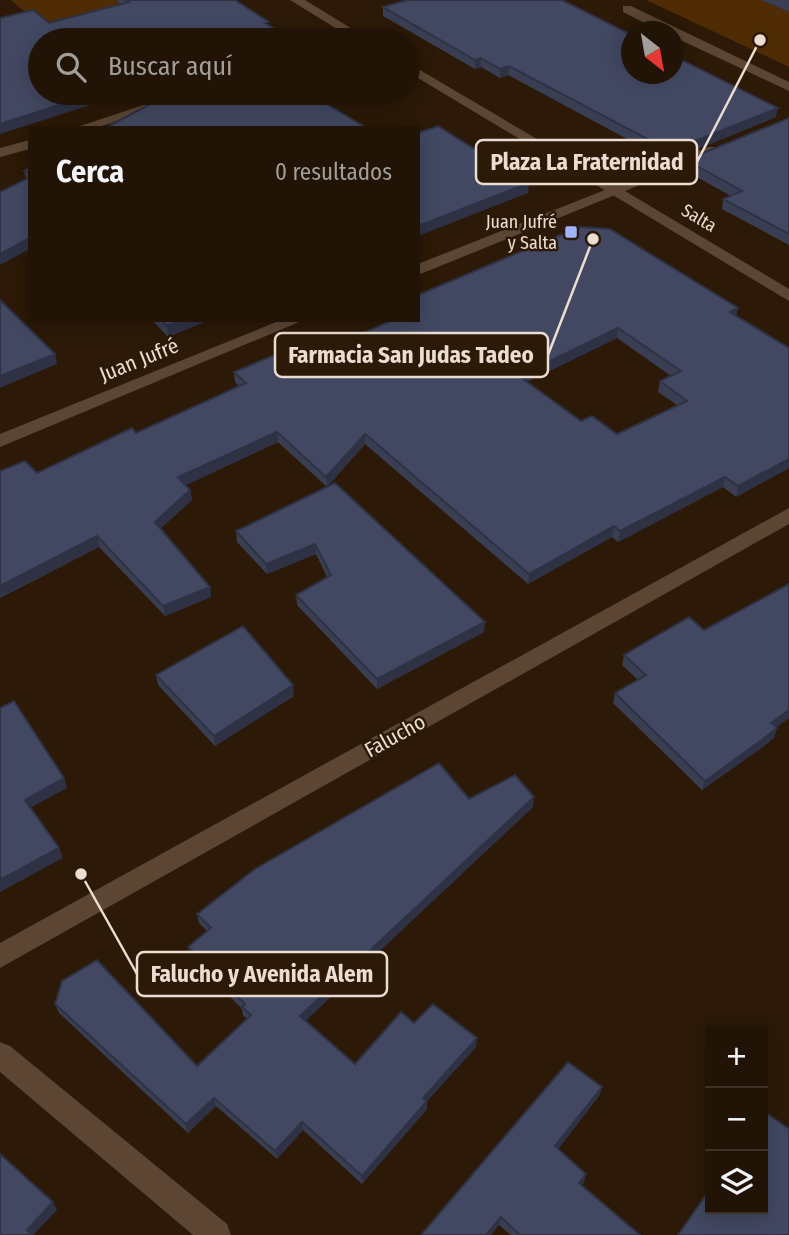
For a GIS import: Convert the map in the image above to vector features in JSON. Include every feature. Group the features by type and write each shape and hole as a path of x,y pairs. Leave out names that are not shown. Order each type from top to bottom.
{"street":[{"path":"296,0 342,28"},
{"path":"626,9 651,21"},
{"path":"684,37 789,87"},
{"name":"Salta","path":"420,74 789,296"},
{"path":"87,126 155,105"},
{"path":"0,153 28,145"},
{"path":"420,269 722,146"},
{"name":"Juan Jufré","path":"0,441 291,322"},
{"name":"Falucho","path":"0,956 789,515"},
{"path":"0,1055 216,1235"}],"shaded area":[{"path":"11,0 118,0 133,11 69,28 44,28"},
{"path":"646,0 761,0 789,12 789,67"}],"building":[{"path":"126,0 235,0 269,22 265,23 274,28 28,28 28,105 59,105 0,124 0,18 33,10 49,23 129,2"},
{"path":"407,0 562,0 621,30 621,84 684,84 684,61 778,108 670,151 509,66 500,69 481,58 475,60 383,7"},
{"path":"149,105 328,105 364,126 109,126"},
{"path":"789,118 789,234 723,199 742,191 686,160"},
{"path":"438,126 529,183 420,225 420,132"},
{"path":"28,178 28,239 0,254 0,192"},
{"path":"579,227 610,229 738,308 730,312 789,348 789,459 738,486 725,477 620,531 614,526 529,574 365,434 326,477 277,432 178,477 190,490 155,522 210,587 163,606 97,536 0,586 0,471 25,461 37,473 132,428 136,433 246,383 234,372 313,339 326,349 388,322 420,322 420,294","holes":["618,328 681,371 660,381 687,401 617,434 592,416 581,421 519,376"]},
{"path":"0,300 55,354 0,376"},
{"path":"335,483 485,622 377,679 296,595 331,575 315,544 266,564 236,531"},
{"path":"789,584 789,710 771,723 777,728 705,781 615,693 646,675 624,655 689,617 704,630"},
{"path":"243,626 293,685 214,736 156,675"},
{"path":"14,701 64,778 25,800 59,848 0,880 0,708"},
{"path":"439,763 469,799 515,775 534,797 300,1016 355,1064 401,1012 414,1023 433,1004 477,1038 423,1098 427,1101 362,1176 302,1122 275,1151 214,1098 186,1124 55,1004 62,981 97,960 197,1066 251,1015 242,1007 245,1004 188,947 211,928 197,914 255,869"},
{"path":"568,1062 602,1087 555,1146 586,1174 579,1183 640,1235 520,1235 501,1217 486,1235 421,1235"},
{"path":"768,1114 789,1129 789,1235 678,1235 705,1196 705,1214 768,1214"},
{"path":"0,1154 53,1202 27,1230 32,1235 0,1235"}],"place":[{"name":"Plaza La Fraternidad","path":"760,40"},
{"name":"Juan Jufré y Salta","path":"571,232"},
{"name":"Farmacia San Judas Tadeo","path":"593,239"},
{"name":"Falucho y Avenida Alem","path":"81,874"}]}
